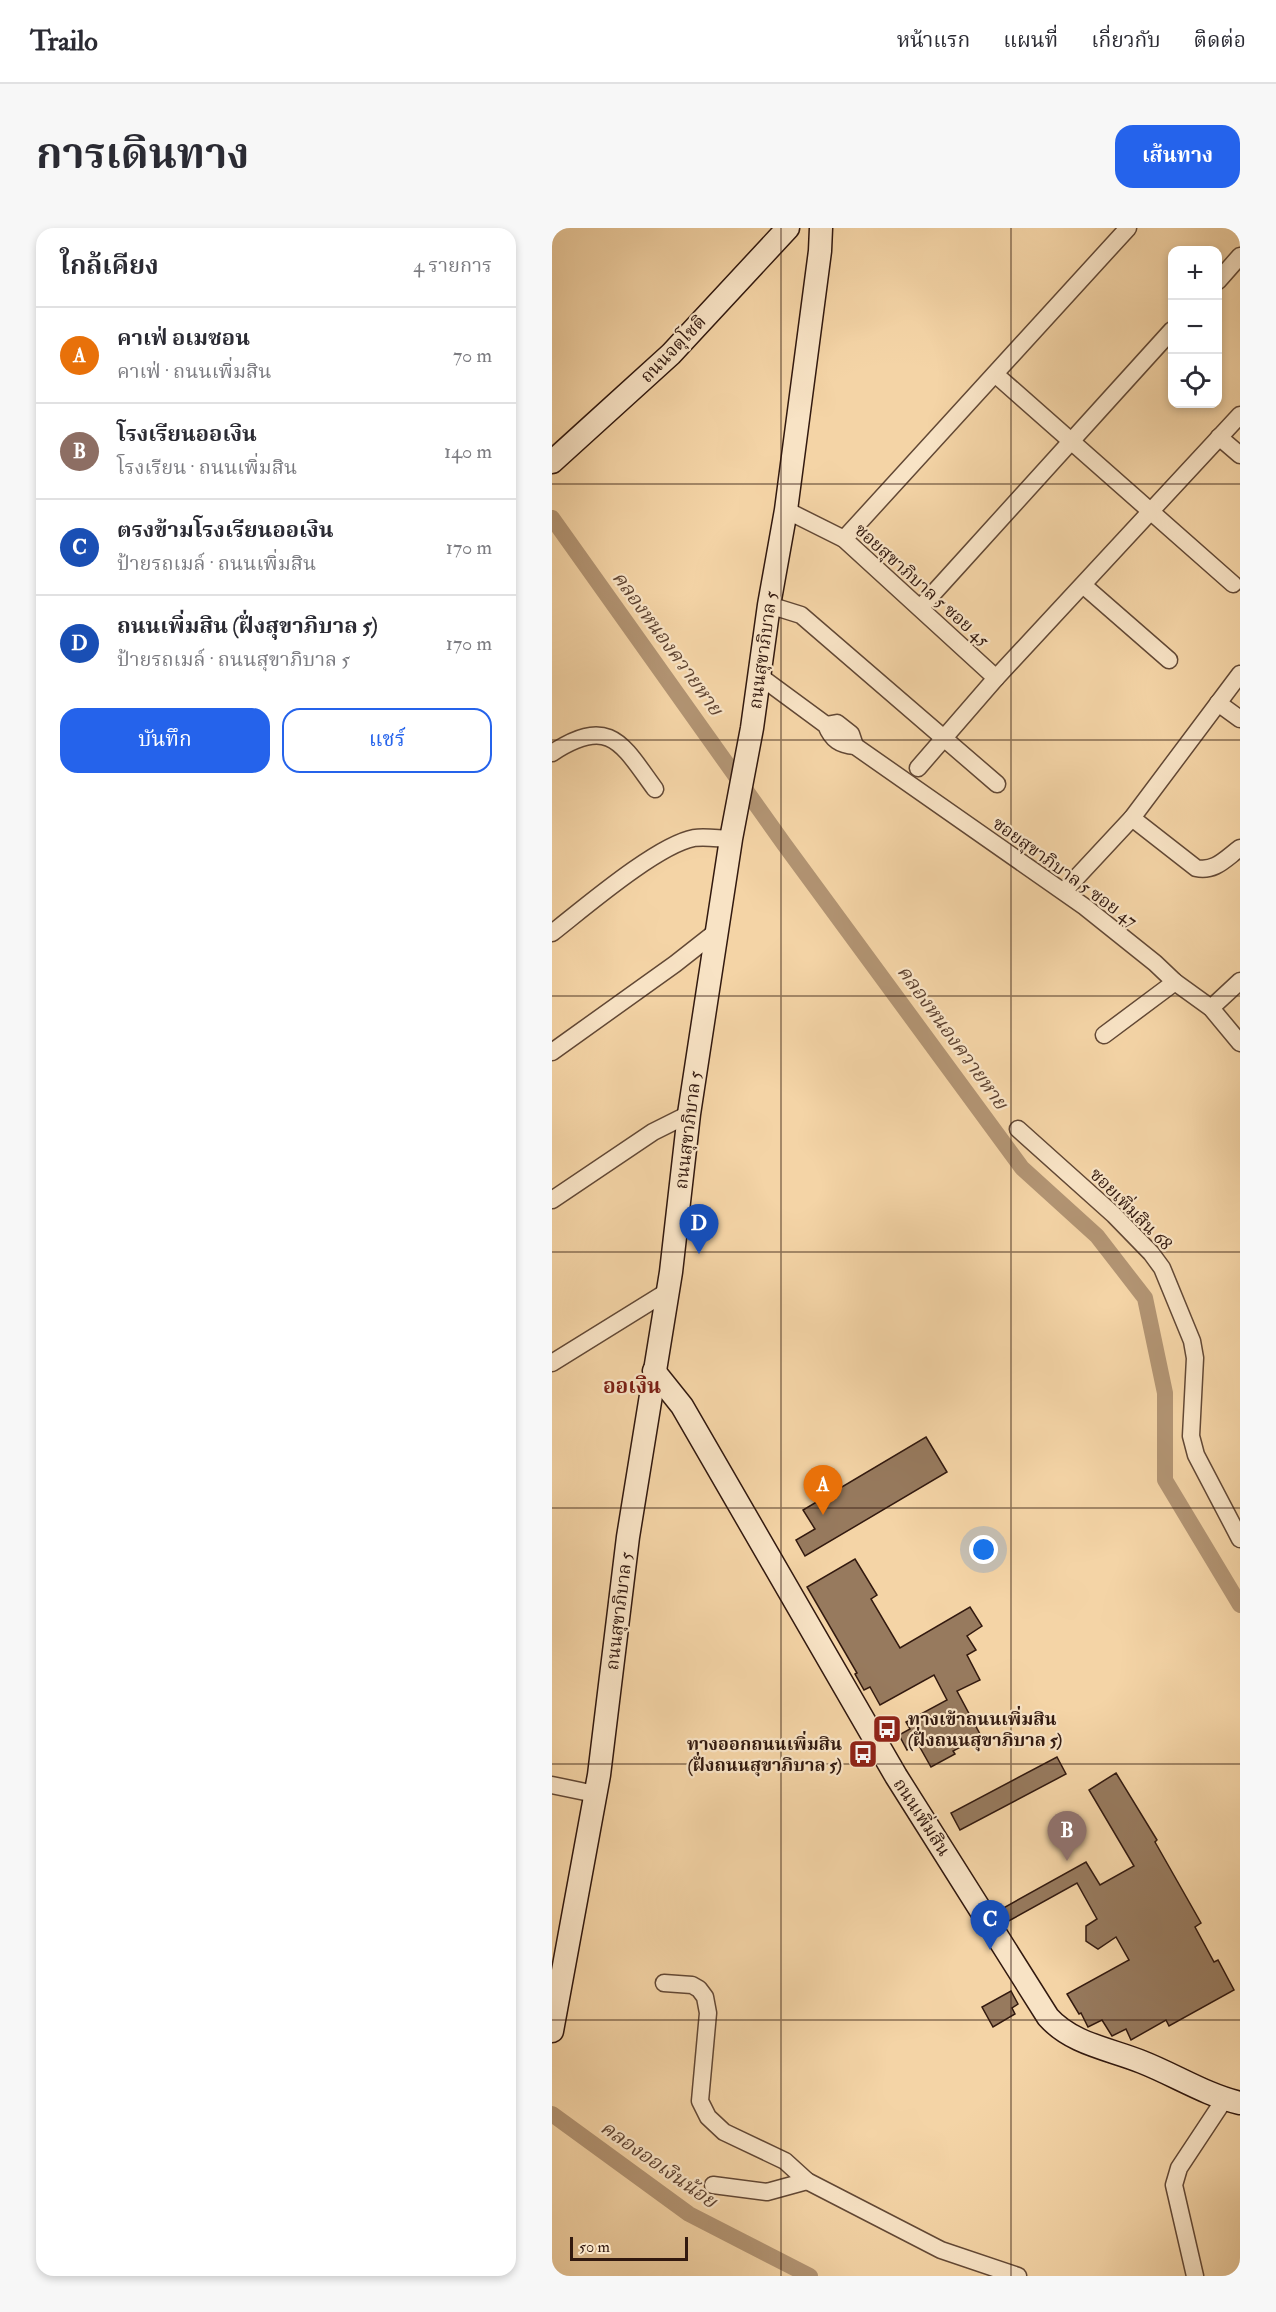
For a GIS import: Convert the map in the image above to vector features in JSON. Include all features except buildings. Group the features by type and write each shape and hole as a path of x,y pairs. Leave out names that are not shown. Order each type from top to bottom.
{"main road":[{"name":"ถนนจตุโชติ","path":"554,456 626,397 671,354 788,228"},
{"name":"ถนนสุขาภิบาล 5","path":"552,2031 596,1794 628,1537 668,1292 689,1114 731,839 745,769 769,605 786,510 820,252 821,228"},
{"name":"ถนนเพิ่มสิน","path":"654,1371 682,1406 896,1776 1048,2017 1068,2035 1142,2062 1232,2101"}],"street":[{"path":"844,539 1128,228"},
{"path":"1222,276 1240,256"},
{"path":"920,608 1168,335"},
{"path":"994,374 1233,584"},
{"path":"918,768 996,678 1240,415"},
{"path":"1219,437 1240,455"},
{"name":"ซอยสุขาภิบาล 5 ซอย 45","path":"786,510 844,539 996,678"},
{"path":"1083,585 1169,660"},
{"path":"769,605 801,615 997,784"},
{"path":"1064,891 1132,818 1240,674"},
{"name":"ซอยสุขาภิบาล 5 ซอย 47","path":"758,675 826,725 830,735 842,745 855,746 1064,891 1175,982 1211,1008 1240,1043"},
{"path":"1218,703 1240,719"},
{"path":"552,753 568,742 579,738 593,736 615,739 624,746 655,789"},
{"path":"1132,818 1196,868 1207,871 1240,849"},
{"path":"552,933 648,860 674,846 694,838 731,839"},
{"path":"552,1052 717,931"},
{"path":"1211,1008 1240,981"},
{"path":"1104,1035 1175,982"},
{"path":"552,1200 653,1132 689,1114"},
{"name":"ซอยเพิ่มสิน 68","path":"1018,1129 1114,1215 1151,1253 1162,1268 1192,1341 1195,1358 1191,1436 1196,1455 1240,1539"},
{"path":"552,1363 668,1292"},
{"path":"552,1785 596,1794"},
{"path":"664,1983 692,1985 699,1989 705,1997 708,2013 700,2101 708,2117 724,2132 785,2161 807,2181 941,2250 1018,2276"},
{"path":"1195,2276 1174,2185 1179,2168 1232,2101"},
{"path":"713,2185 767,2192 807,2181"}],"waterway":[{"name":"คลองหนองควายหาย","path":"552,518 784,844 1022,1168 1097,1236 1145,1298 1165,1393 1165,1480 1240,1605"},
{"name":"คลองออเงินน้อย","path":"552,2114 689,2214 810,2276"}],"place":[{"name":"ถนนเพิ่มสิน (ฝั่งสุขาภิบาล 5)","path":"699,1254"},
{"name":"คาเฟ่ อเมซอน","path":"823,1515"},
{"name":"ทางเข้าถนนเพิ่มสิน (ฝั่งถนนสุขาภิบาล 5)","path":"887,1729"},
{"name":"ทางออกถนนเพิ่มสิน (ฝั่งถนนสุขาภิบาล 5)","path":"863,1754"},
{"name":"โรงเรียนออเงิน","path":"1067,1861"},
{"name":"ตรงข้ามโรงเรียนออเงิน","path":"990,1950"}],"district":[{"name":"ออเงิน","path":"632,1386"}]}
